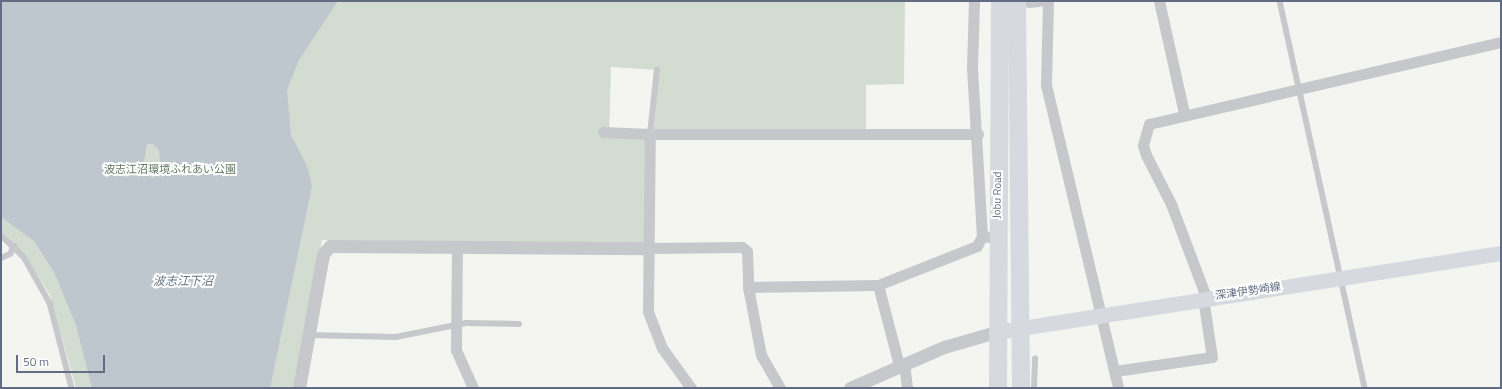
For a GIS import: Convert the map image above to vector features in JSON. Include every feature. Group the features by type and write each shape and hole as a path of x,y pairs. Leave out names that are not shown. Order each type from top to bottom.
{"highway":[{"name":"Jobu Road","path":"998,388 990,237 1000,1"},
{"name":"Jobu Road","path":"1020,388 1020,328 1028,1"}],"main road":[{"name":"深津伊勢崎線","path":"996,332 1204,297 1342,279 1501,252"}],"street":[{"path":"748,288 878,285 977,246 990,237 972,68 974,1"},
{"path":"1048,1 1046,85 1100,314 1115,371 1116,387"},
{"path":"1160,1 1184,113"},
{"path":"1115,371 1212,357 1204,297 1171,204 1143,145 1149,124 1184,113 1501,42"},
{"path":"603,132 650,134 978,134"},
{"path":"650,134 648,311 662,348 691,388"},
{"path":"299,388 323,254 330,246 457,248 649,248 742,246 747,251 748,288 761,355 780,388"},
{"path":"457,248 454,324 456,350 473,388"},
{"path":"878,285 907,388"},
{"path":"850,388 901,364 967,339 996,332"}],"lane":[{"path":"1280,1 1365,388"},
{"path":"650,134 657,70"},
{"path":"1,235 14,246 50,303 72,388"},
{"path":"1,258 10,254 14,246"},
{"path":"308,335 396,337 454,324 520,324"},
{"path":"1034,360 1034,388"}],"green space":[{"name":"波志江沼環境ふれあい公園","path":"1,1 905,1 904,84 866,85 866,131 653,130 659,70 611,67 609,137 641,136 645,141 645,240 642,244 322,240 293,388 76,388 50,295 27,258 1,231"}],"water":[{"name":"波志江下沼","path":"1,1 338,1 299,60 287,90 291,135 307,166 312,186 270,388 92,388 76,325 54,272 34,241 1,217","holes":["147,144 153,144 159,150 161,171 153,178 142,172"]}]}
